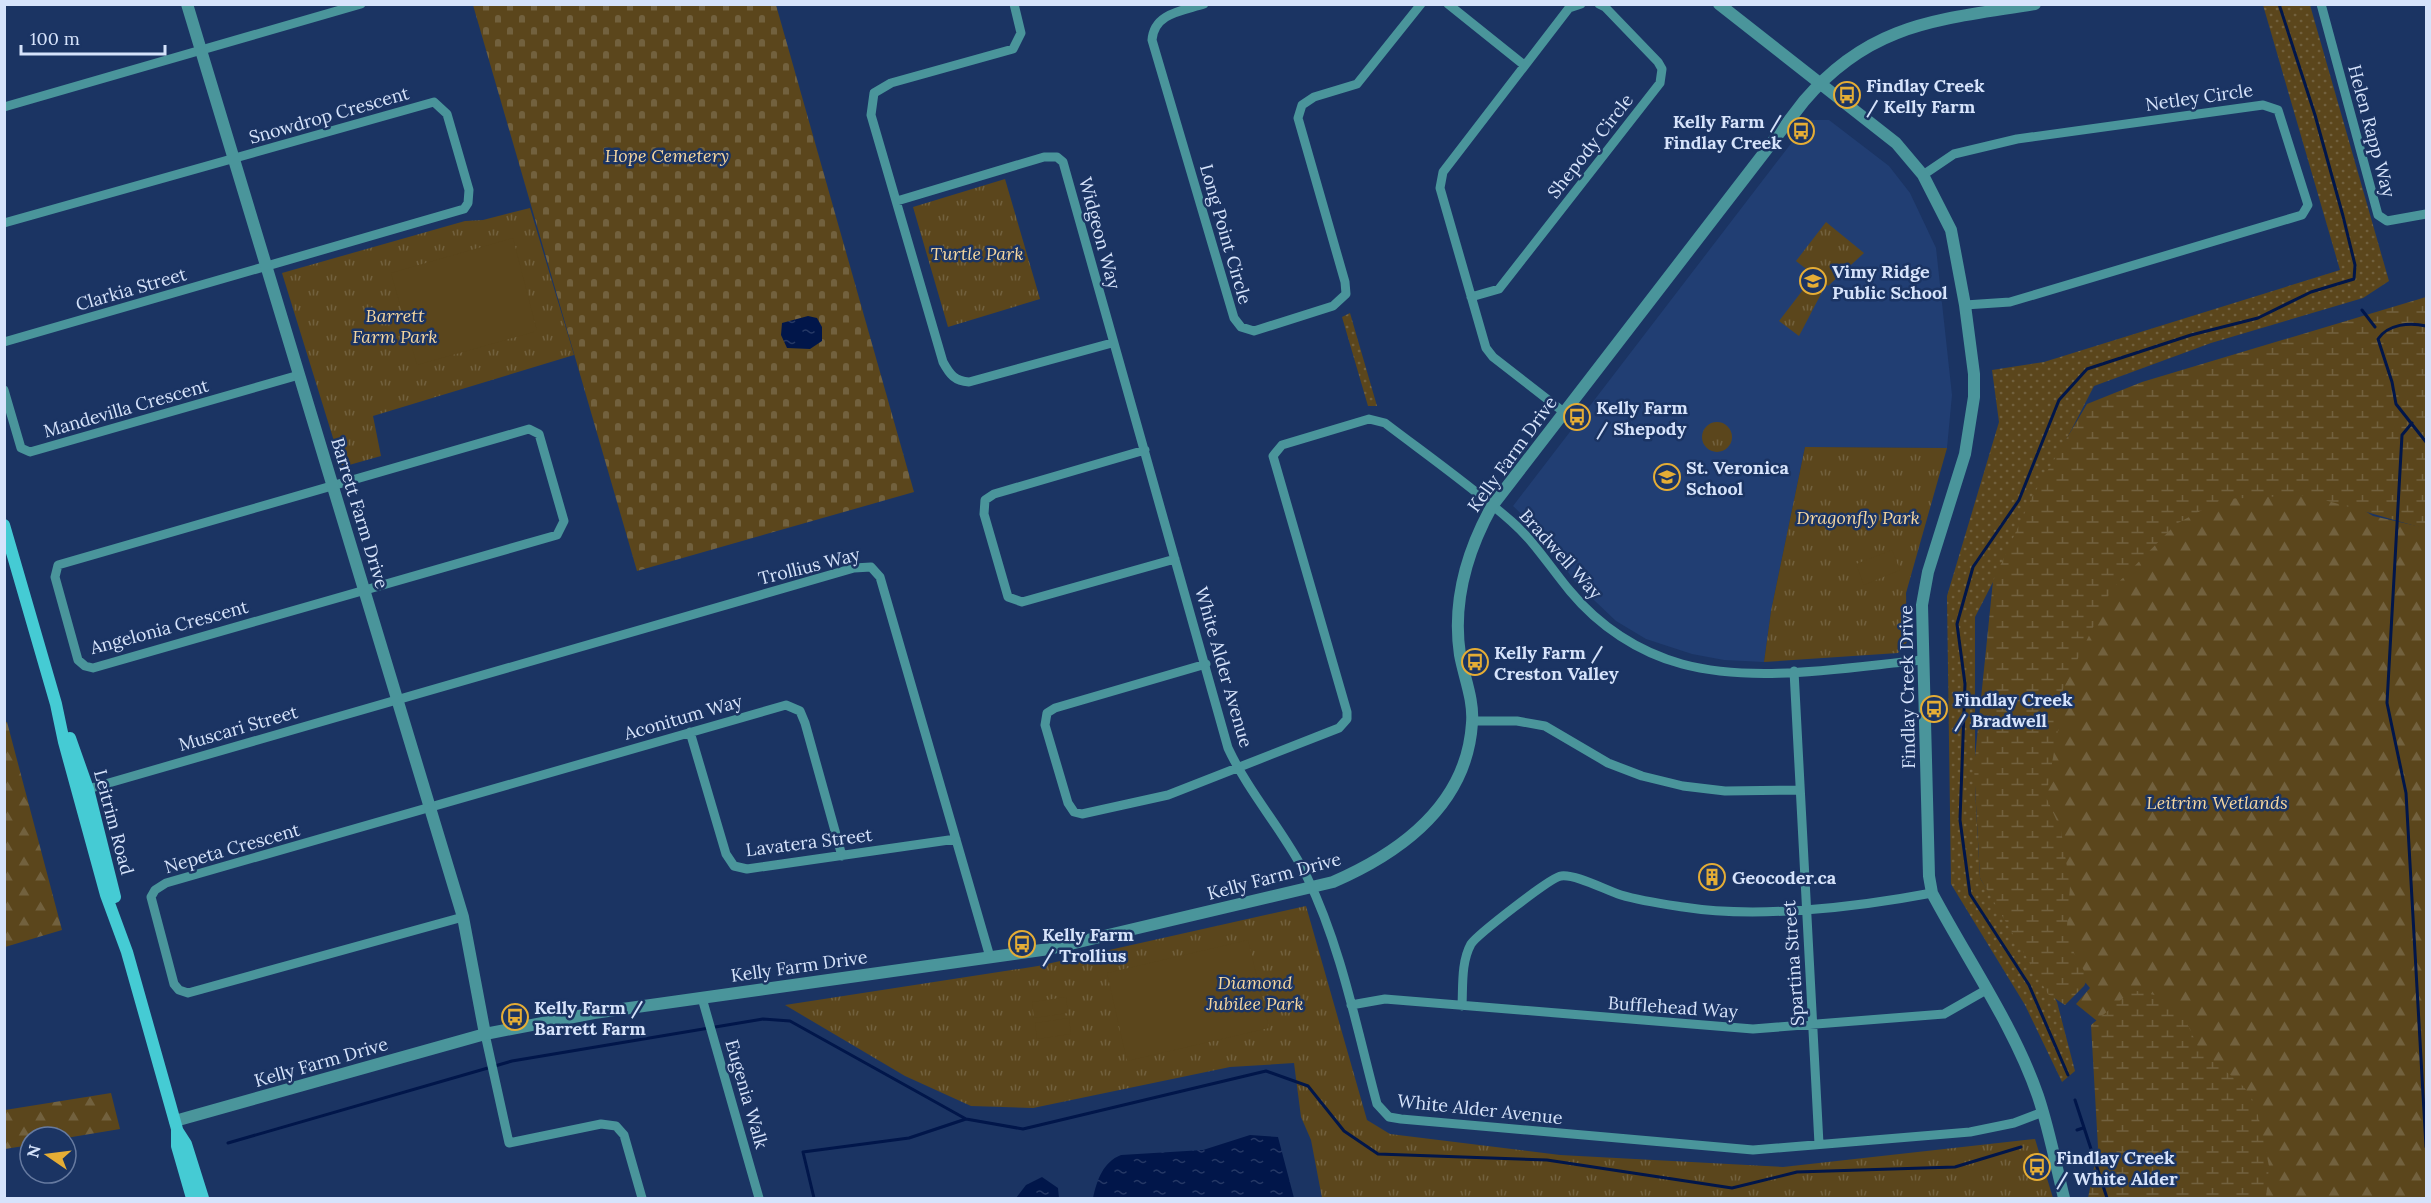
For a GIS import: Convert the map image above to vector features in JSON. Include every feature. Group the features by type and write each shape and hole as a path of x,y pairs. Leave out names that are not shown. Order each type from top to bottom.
{"main road":[{"name":"Leitrim Road","path":"4,525 56,704 64,742 106,895 127,952"},
{"name":"Leitrim Road","path":"56,704 88,789 127,952 176,1125 186,1144 203,1198"},
{"name":"Leitrim Road","path":"176,1125 177,1146 192,1198"}],"street":[{"name":"Barrett Farm Drive","path":"188,4 463,917 485,1034"},
{"path":"4,107 361,4"},
{"path":"1014,4 1021,33 1013,49 891,83 874,93 872,115 943,362 950,374 959,381 982,379 1112,343"},
{"name":"Long Point Circle","path":"1203,5 1158,20 1153,29 1152,40 1234,318 1241,327 1254,331 1333,306 1346,294 1345,282 1298,118 1302,105 1314,97 1357,84 1421,4"},
{"path":"1448,4 1524,65"},
{"path":"1565,413 1493,357 1486,348 1440,188 1443,172 1524,65 1569,8 1581,4"},
{"name":"Shepody Circle","path":"1471,297 1499,289 1660,84 1662,69 1658,62 1605,7 1599,4"},
{"name":"Findlay Creek Drive","path":"1719,4 1896,143 1923,175 1951,230 1965,305 1974,374 1974,397 1965,454 1928,572 1922,605 1926,809 1932,893 2025,1066 2043,1112 2064,1198"},
{"name":"Kelly Farm Drive","path":"176,1125 485,1034 594,1013 1049,949 1333,882 1365,868 1391,850 1440,809 1453,792 1462,773 1472,721 1458,640 1459,598 1468,559 1492,506 1819,83 1866,47 1898,30 1952,17 2035,4"},
{"name":"Helen Rapp Way","path":"2321,4 2378,215 2387,221 2427,214"},
{"name":"Snowdrop Crescent","path":"234,159 434,102 447,114 469,190 468,203 464,209 267,267"},
{"name":"Netley Circle","path":"1923,175 1954,154 2017,139 2263,105 2278,110 2308,205 2302,215 2010,302 1965,305"},
{"name":"Widgeon Way","path":"897,201 1044,157 1057,157 1066,170 1112,343"},
{"path":"4,223 234,159"},
{"name":"Clarkia Street","path":"4,342 267,267"},
{"name":"White Alder Avenue","path":"1112,343 1145,450 1228,748 1252,793 1285,837 1312,887 1351,1005 1377,1104 1389,1117 1719,1149 1753,1150 1970,1132 2014,1123 2043,1112"},
{"name":"Mandevilla Crescent","path":"4,390 21,448 30,452 299,375"},
{"name":"Bradwell Way","path":"1237,768 1339,728 1347,719 1347,712 1273,461 1277,449 1293,441 1369,419 1376,419 1512,521 1534,544 1583,605 1619,637 1668,660 1707,669 1762,673 1923,660"},
{"path":"332,484 529,429 539,434 564,521 557,535 364,590"},
{"path":"1145,450 993,494 985,500 984,514 1008,597 1022,602 1175,559"},
{"name":"Angelonia Crescent","path":"332,484 58,565 55,577 75,654 82,664 93,668 364,590"},
{"name":"Trollius Way","path":"397,699 843,571 871,567 880,577 990,957"},
{"path":"1206,663 1055,708 1047,713 1046,725 1068,803 1074,812 1082,814 1168,795 1237,768"},
{"name":"Spartina Street","path":"1794,671 1819,1144"},
{"name":"Muscari Street","path":"88,789 397,699"},
{"name":"Aconitum Way","path":"430,808 786,705 800,711 842,856"},
{"path":"1472,721 1517,722 1545,726 1608,763 1642,776 1683,786 1725,791 1799,790"},
{"name":"Lavatera Street","path":"690,732 726,854 734,866 747,869 956,839"},
{"name":"Nepeta Crescent","path":"430,808 160,886 152,892 151,905 174,984 179,990 192,994 463,917"},
{"path":"1462,1006 1465,958 1472,942 1515,906 1559,876 1571,876 1621,895 1686,908 1752,911 1805,908 1932,893"},
{"name":"Bufflehead Way","path":"1351,1005 1378,999 1733,1029 1814,1026 1944,1014 1986,990"},
{"name":"Eugenia Walk","path":"702,998 759,1198"},
{"path":"485,1034 508,1143 601,1124 616,1126 624,1135 642,1198"}],"shaded area":[{"path":"1809,120 1829,120 1889,166 1910,193 1936,248 1952,395 1947,448 1805,447 1771,611 1764,662 1724,660 1692,654 1646,639 1616,621 1575,582 1539,531 1513,506"}],"green space":[{"name":"Hope Cemetery","path":"473,5 776,5 914,492 637,571"},
{"path":"2263,5 2310,5 2389,281 2363,298 2211,343 2094,386 1975,617 1975,788 1980,878 2057,1002 2075,1071 2062,1082 2025,1005 1951,884 1947,596 1999,422 1992,370 2044,362 2340,270"},
{"name":"Turtle Park","path":"1005,179 1040,299 948,327 913,207"},
{"name":"Barrett Farm Park","path":"530,208 574,355 373,416 381,456 342,467 282,273 465,221 483,220"},
{"path":"1826,222 1864,253 1828,286 1796,261"},
{"path":"513,238 537,331 417,365 391,273"},
{"path":"1809,282 1822,292 1799,336 1779,321"},
{"path":"2426,297 2426,529 2307,495 2223,499 2176,524 2111,590 2055,706 2059,724 2046,797 2061,830 2070,886 2067,926 2074,953 2088,978 2084,986 2065,1005 2048,994 1980,878 1974,767 1993,581 2032,497 2087,404 2142,382"},
{"path":"1350,313 1377,406 1368,406 1342,317"},
{"path":"1717,422 1723,423 1731,431 1731,443 1723,451 1717,452 1711,451 1703,443 1702,437 1703,431 1711,423"},
{"name":"Dragonfly Park","path":"1805,447 1947,448 1906,593 1907,642 1898,653 1764,662 1771,611"},
{"name":"Leitrim Wetlands","path":"2338,494 2373,516 2426,528 2426,1198 2199,1198 2107,1029 2076,1004 2090,988 2065,958 2006,853 2048,665 2172,496"},
{"path":"1892,550 1900,570 1864,585 1856,564"},
{"path":"5,722 7,722 62,930 5,947"},
{"name":"Diamond Jubilee Park","path":"1306,906 1367,1120 1390,1134 1560,1155 1783,1167 2035,1139 2053,1198 1322,1198 1311,1140 1301,1117 1294,1063 1230,1067 1033,1108 971,1106 905,1076 785,1005 1038,966"},
{"path":"1248,940 1269,1028 1127,1061 1107,973"},
{"path":"2133,990 2163,997 2181,1010 2198,1047 2244,1087 2256,1105 2269,1166 2266,1198 2088,1198 2098,1147 2091,1025"},
{"path":"1066,997 1068,1013 1034,1018 1032,1002"},
{"path":"1069,1018 1071,1034 1037,1039 1035,1023"},
{"path":"111,1093 120,1129 78,1136 78,1125 18,1125 18,1147 5,1149 5,1110"}],"water":[{"path":"808,316 817,318 822,327 822,341 810,349 787,348 781,335 782,323"},
{"path":"1250,1135 1278,1137 1294,1198 1093,1198 1105,1167 1121,1155 1203,1150"},
{"path":"1042,1177 1058,1188 1059,1198 1016,1198 1026,1185"}],"waterway":[{"path":"2068,1075 2029,985 1970,894 1960,820 1965,684 1957,624 1973,567 2019,500 2059,400 2087,369 2191,335 2258,318 2311,292 2354,279 2355,265 2343,216 2315,115 2279,4"},
{"path":"2362,310 2375,327"},
{"path":"2426,326 2400,325 2387,330 2378,339 2392,382 2396,404 2426,442"},
{"path":"2412,423 2402,435 2387,703 2406,793 2426,1147"},
{"path":"228,1143 512,1061 763,1019 790,1021 966,1119 1023,1129 1266,1071 1308,1086 1344,1131 1378,1154 1547,1160 1732,1188 1797,1172 1955,1167 2021,1147"},
{"path":"2075,1100 2107,1198"},
{"path":"814,1198 803,1152 909,1138 966,1119"},
{"path":"2077,1130 2083,1128"}],"place":[{"name":"Findlay Creek / Kelly Farm","path":"1847,95"},
{"name":"Kelly Farm / Findlay Creek","path":"1801,131"},
{"name":"Vimy Ridge Public School","path":"1813,281"},
{"name":"Kelly Farm / Shepody","path":"1577,417"},
{"name":"St. Veronica School","path":"1667,477"},
{"name":"Kelly Farm / Creston Valley","path":"1475,662"},
{"name":"Findlay Creek / Bradwell","path":"1934,709"},
{"name":"Geocoder.ca","path":"1712,877"},
{"name":"Kelly Farm / Trollius","path":"1022,944"},
{"name":"Kelly Farm / Barrett Farm","path":"515,1017"},
{"name":"Findlay Creek / White Alder","path":"2037,1167"}]}
